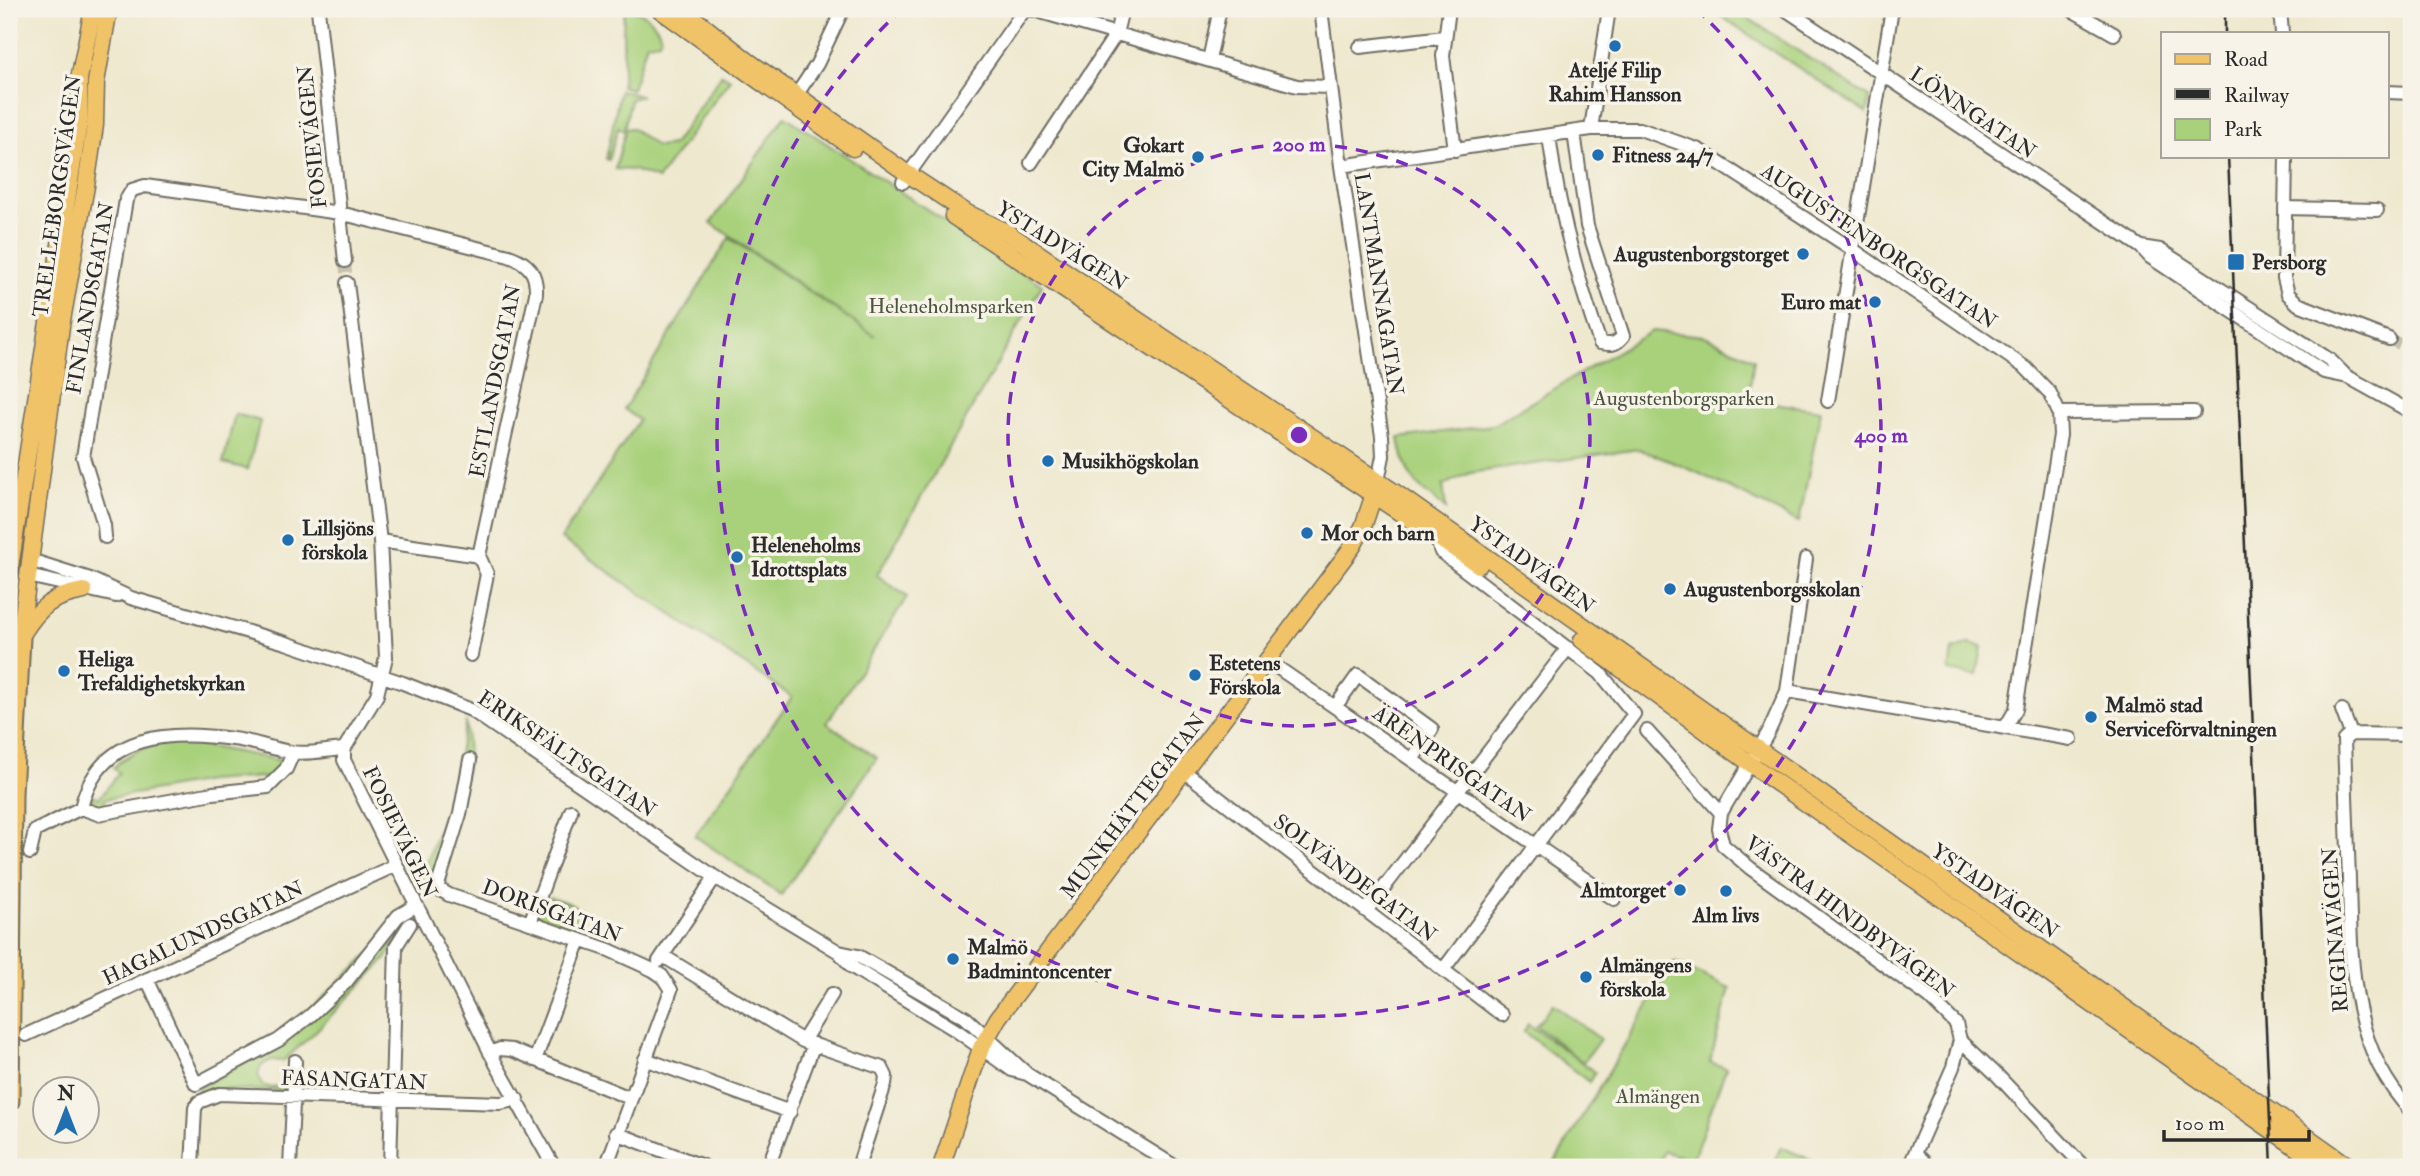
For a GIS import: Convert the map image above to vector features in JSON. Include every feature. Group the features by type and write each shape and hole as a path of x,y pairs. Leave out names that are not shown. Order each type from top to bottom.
{"highway":[{"name":"TRELLEBORGSVÄGEN","path":"9,1101 12,783 20,638"}],"main road":[{"name":"TRELLEBORGSVÄGEN","path":"9,565 79,122 79,79 93,9"},
{"name":"TRELLEBORGSVÄGEN","path":"20,638 109,9"},
{"name":"YSTADVÄGEN","path":"659,9 905,178 1376,488 2324,1167"},
{"name":"YSTADVÄGEN","path":"682,9 794,100"},
{"name":"YSTADVÄGEN","path":"1376,488 1436,537 2350,1167"},
{"name":"MUNKHÄTTEGATAN","path":"941,1167 984,1041 1353,546 1376,488"},
{"path":"9,565 29,568"},
{"path":"20,638 36,613 55,597 84,591"}],"street":[{"name":"FOSIEVÄGEN","path":"318,9 345,261"},
{"path":"794,100 831,39 844,9"},
{"path":"905,178 1028,9 1297,86 1331,87"},
{"path":"1031,163 1116,34 1122,9"},
{"path":"1209,60 1220,9"},
{"name":"LANTMANNAGATAN","path":"1321,9 1341,166 1382,436 1383,456 1376,488"},
{"path":"1449,9 1444,37 1455,149"},
{"path":"1591,129 1609,9"},
{"name":"LÖNNGATAN","path":"1785,9 2141,247 2160,250 2330,360 2348,377 2411,412"},
{"path":"1829,401 1892,9"},
{"path":"2070,9 2114,34"},
{"path":"2280,9 2282,32"},
{"path":"1360,47 1444,37"},
{"path":"2388,92 2411,93"},
{"name":"AUGUSTENBORGSGATAN","path":"1341,166 1591,129 1640,129 1699,150 1852,249 2026,368 2050,393 2059,412"},
{"path":"1549,136 1555,182 1574,270 1600,343 1610,345 1623,336 1587,226 1574,132"},
{"path":"2286,158 2284,278 2288,294 2298,304 2389,339"},
{"name":"FINLANDSGATAN","path":"104,537 104,524 83,457 128,194 145,186 340,213"},
{"path":"2285,208 2377,210"},
{"name":"ESTLANDSGATAN","path":"340,213 509,256 527,265 535,277 536,294 479,556 487,574 471,655"},
{"name":"FOSIEVÄGEN","path":"347,283 380,541 386,657 377,695 344,749 344,760 490,1052 554,1167"},
{"path":"2005,728 2016,709 2058,448 2059,412 2194,412"},
{"name":"YSTADVÄGEN","path":"1436,537 1441,552 1600,673 1634,714 1536,845"},
{"path":"380,541 479,556"},
{"path":"1647,731 1721,813 1754,757 1787,691 1806,559"},
{"name":"ERIKSFÄLTSGATAN","path":"29,568 84,591 131,598 286,643 438,695 486,718 715,877 839,952 852,967 984,1041 1012,1070 1027,1074 1176,1167"},
{"name":"ERIKSFÄLTSGATAN","path":"29,568 90,579 131,598"},
{"path":"1366,911 1567,648"},
{"name":"ÄRENPRISGATAN","path":"1268,661 1614,899"},
{"path":"1335,707 1358,675 1433,729 1412,760"},
{"path":"1787,691 2071,739"},
{"path":"2342,710 2351,733 2411,735"},
{"name":"REGINAVÄGEN","path":"2351,733 2344,740 2354,993 2369,1046 2388,1082 2411,1111"},
{"path":"30,853 35,831 81,808 91,782 108,758 139,739 166,735 233,738 293,753 344,749"},
{"path":"81,808 98,814 213,793 268,787 286,769 293,753"},
{"name":"DORISGATAN","path":"470,760 460,814 437,888 449,895 580,940 653,970"},
{"name":"SOLVÄNDEGATAN","path":"1185,772 1502,1015"},
{"path":"530,923 571,811"},
{"name":"VÄSTRA HINDBYVÄGEN","path":"1721,813 1719,829 1723,845 1749,868 1930,998 1956,1024 1960,1040 2084,1167"},
{"path":"1443,970 1536,845"},
{"name":"HAGALUNDSGATAN","path":"26,1035 396,865"},
{"path":"671,990 662,976 653,970 715,877"},
{"path":"148,979 196,1084 279,1040 310,1016 346,982 398,916 415,906"},
{"path":"390,1167 396,946 410,924"},
{"path":"535,1060 580,940"},
{"path":"663,956 808,1042 882,1068 886,1076 885,1084 858,1167"},
{"path":"606,1167 629,1098 680,967"},
{"path":"768,1167 790,1112 808,1042 832,994"},
{"path":"1909,1167 1953,1067 1960,1040"},
{"path":"490,1052 512,1050 629,1098"},
{"path":"645,1059 790,1112"},
{"path":"290,1167 295,1061"},
{"name":"FASANGATAN","path":"192,1167 195,1108 199,1102 219,1094 501,1103 517,1099"},
{"path":"617,1133 705,1167"},
{"path":"1915,1153 1929,1167"}],"green space":[{"path":"625,9 648,17 661,37 659,41 647,43 632,89 621,86"},
{"path":"1710,9 1734,9 1870,98 1867,113"},
{"path":"722,74 730,79 658,179 634,170 615,169 625,132 618,127 609,160 606,159 620,90 640,96 631,99 624,129 632,128 657,147 673,145"},
{"name":"Heleneholms Idrottsplats","path":"785,116 1042,285 877,575 907,597 827,723 877,758 781,895 695,836 792,697 561,539 639,420 624,409 729,238 875,336 711,223"},
{"name":"Augustenborgsparken","path":"1652,331 1705,336 1754,359 1748,399 1821,410 1799,522 1694,471 1639,449 1470,473 1443,485 1446,509 1413,480 1405,463 1399,438 1493,425"},
{"path":"235,414 260,421 248,469 223,463"},
{"path":"1969,644 1982,647 1977,676 1949,671 1952,650"},
{"path":"466,721 468,759 457,810 447,807"},
{"path":"164,743 189,743 284,761 266,783 261,777 208,781 105,799 104,807 95,808 91,804 92,794 99,798 119,773 113,768 119,762 136,751"},
{"path":"444,813 453,816 454,820 431,882 430,894 421,896 415,885 421,879"},
{"path":"550,897 571,904 583,913 579,934 537,918 541,901"},
{"path":"393,932 391,951 386,959 311,1036 283,1061 271,1060 261,1066 258,1075 262,1085 272,1088 282,1084 286,1091 214,1089 200,1097 198,1088 268,1049"},
{"name":"Almängen","path":"1674,962 1730,988 1710,1062 1726,1068 1692,1161 1664,1151 1657,1167 1552,1167"},
{"path":"1553,1004 1600,1039 1583,1062 1536,1026"},
{"path":"1528,1024 1595,1072 1589,1082 1524,1032"},
{"path":"1781,1147 1822,1165 1771,1167"}],"tunnel":[{"path":"345,261 347,283"},
{"path":"2389,339 2410,349"}],"railway":[{"path":"2225,9 2225,32"},
{"path":"2228,158 2272,1167"}],"place":[{"name":"Ateljé Filip Rahim Hansson","path":"1615,46"},
{"name":"Fitness 24/7","path":"1598,155"},
{"name":"Gokart City Malmö","path":"1198,157"},
{"name":"Augustenborgstorget","path":"1803,254"},
{"name":"Persborg","path":"2236,262"},
{"name":"Euro mat","path":"1875,302"},
{"name":"Musikhögskolan","path":"1048,461"},
{"name":"Mor och barn","path":"1307,533"},
{"name":"Lillsjöns förskola","path":"288,540"},
{"name":"Heleneholms Idrottsplats","path":"737,557"},
{"name":"Augustenborgsskolan","path":"1670,589"},
{"name":"Heliga Trefaldighetskyrkan","path":"64,671"},
{"name":"Estetens Förskola","path":"1195,675"},
{"name":"Malmö stad Serviceförvaltningen","path":"2091,717"},
{"name":"Almtorget","path":"1680,890"},
{"name":"Alm livs","path":"1726,891"},
{"name":"Malmö Badmintoncenter","path":"953,959"},
{"name":"Almängens förskola","path":"1586,977"}],"park label":[{"name":"Heleneholmsparken","path":"951,306"}]}
